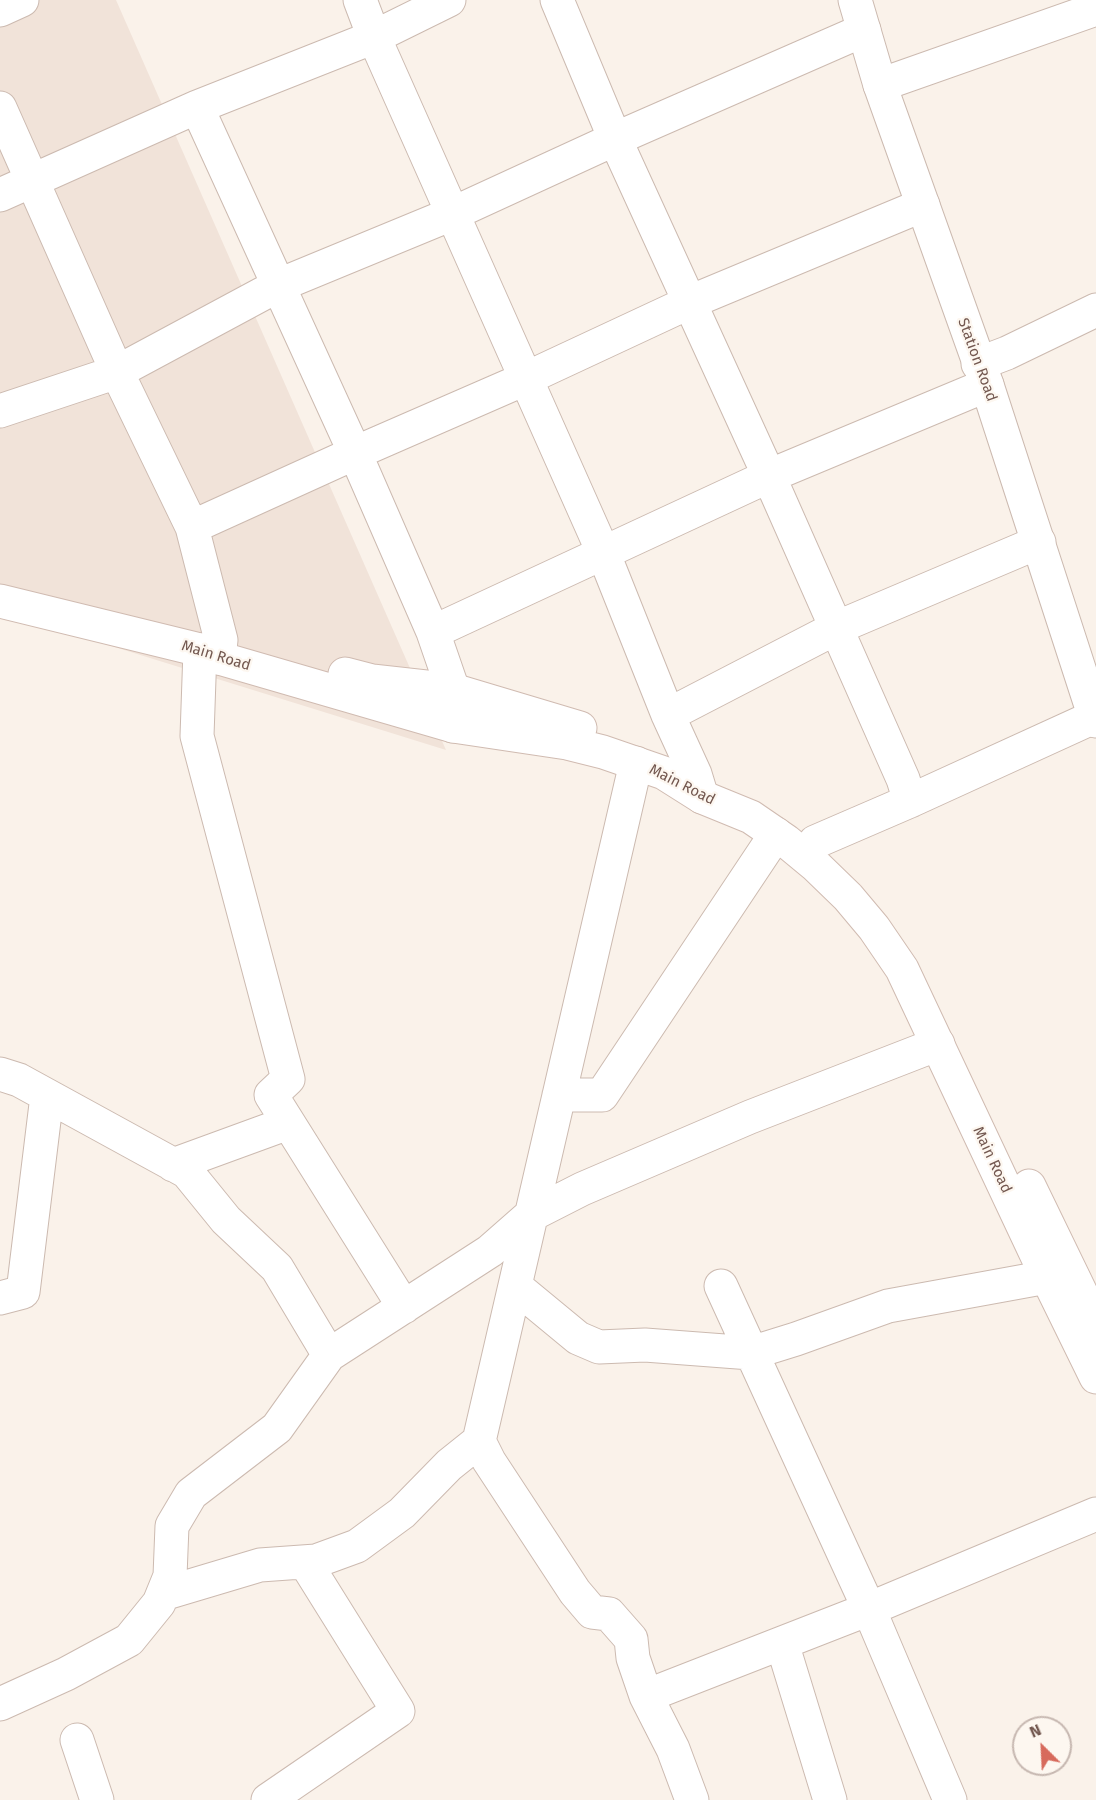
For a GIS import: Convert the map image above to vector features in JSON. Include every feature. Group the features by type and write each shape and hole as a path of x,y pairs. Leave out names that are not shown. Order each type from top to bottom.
{"street":[{"path":"0,10 22,0"},
{"path":"360,0 374,37 603,552 668,715 699,785"},
{"path":"0,195 198,107 374,37 449,0"},
{"path":"557,0 615,139 769,476 903,779 910,801"},
{"path":"880,86 1096,9"},
{"path":"0,411 117,372 277,286 454,213 615,139 860,15"},
{"name":"Station Road","path":"860,15 880,86 983,374 1095,719"},
{"path":"198,107 277,286 355,453 433,632 453,690 453,726"},
{"path":"0,108 117,372 192,527 214,649 197,736 288,1079 271,1095 404,1307"},
{"path":"192,527 527,378 690,302 923,205"},
{"path":"433,632 983,374 1007,353 1096,310"},
{"path":"668,715 836,628 1039,542"},
{"path":"0,586 214,649 372,681 453,690 645,747 676,760 699,785 745,793 767,806 815,842 862,888 889,921 915,961 955,1030 1096,1324"},
{"name":"Main Road","path":"0,601 214,649 453,726 567,743 636,763 699,785 776,834 815,865 848,897 874,928 902,969 1096,1377"},
{"path":"815,842 1095,719"},
{"path":"163,1594 260,1565 316,1561 357,1546 402,1513 449,1465 479,1441 636,763"},
{"path":"559,1095 602,1095 776,834"},
{"path":"0,1704 66,1674 129,1640 159,1603 163,1594 170,1576 172,1526 191,1494 277,1428 329,1355 490,1251 531,1215 582,1189 750,1118 938,1044"},
{"path":"0,1074 19,1080 187,1172 226,1220 277,1268 329,1355"},
{"path":"0,1298 22,1292 47,1096"},
{"path":"173,1165 288,1123"},
{"path":"515,1286 578,1338 599,1347 645,1345 751,1353 888,1306 1047,1277"},
{"path":"721,1286 869,1609 950,1800"},
{"path":"479,1441 575,1592 592,1612 609,1614 631,1639 633,1658 646,1696 673,1749 692,1800"},
{"path":"646,1696 869,1609 1096,1514"},
{"path":"268,1800 398,1711 305,1562"},
{"path":"782,1643 830,1800"},
{"path":"77,1740 97,1800"}],"shaded area":[{"path":"0,0 116,0 446,750 105,644 0,614"}]}
